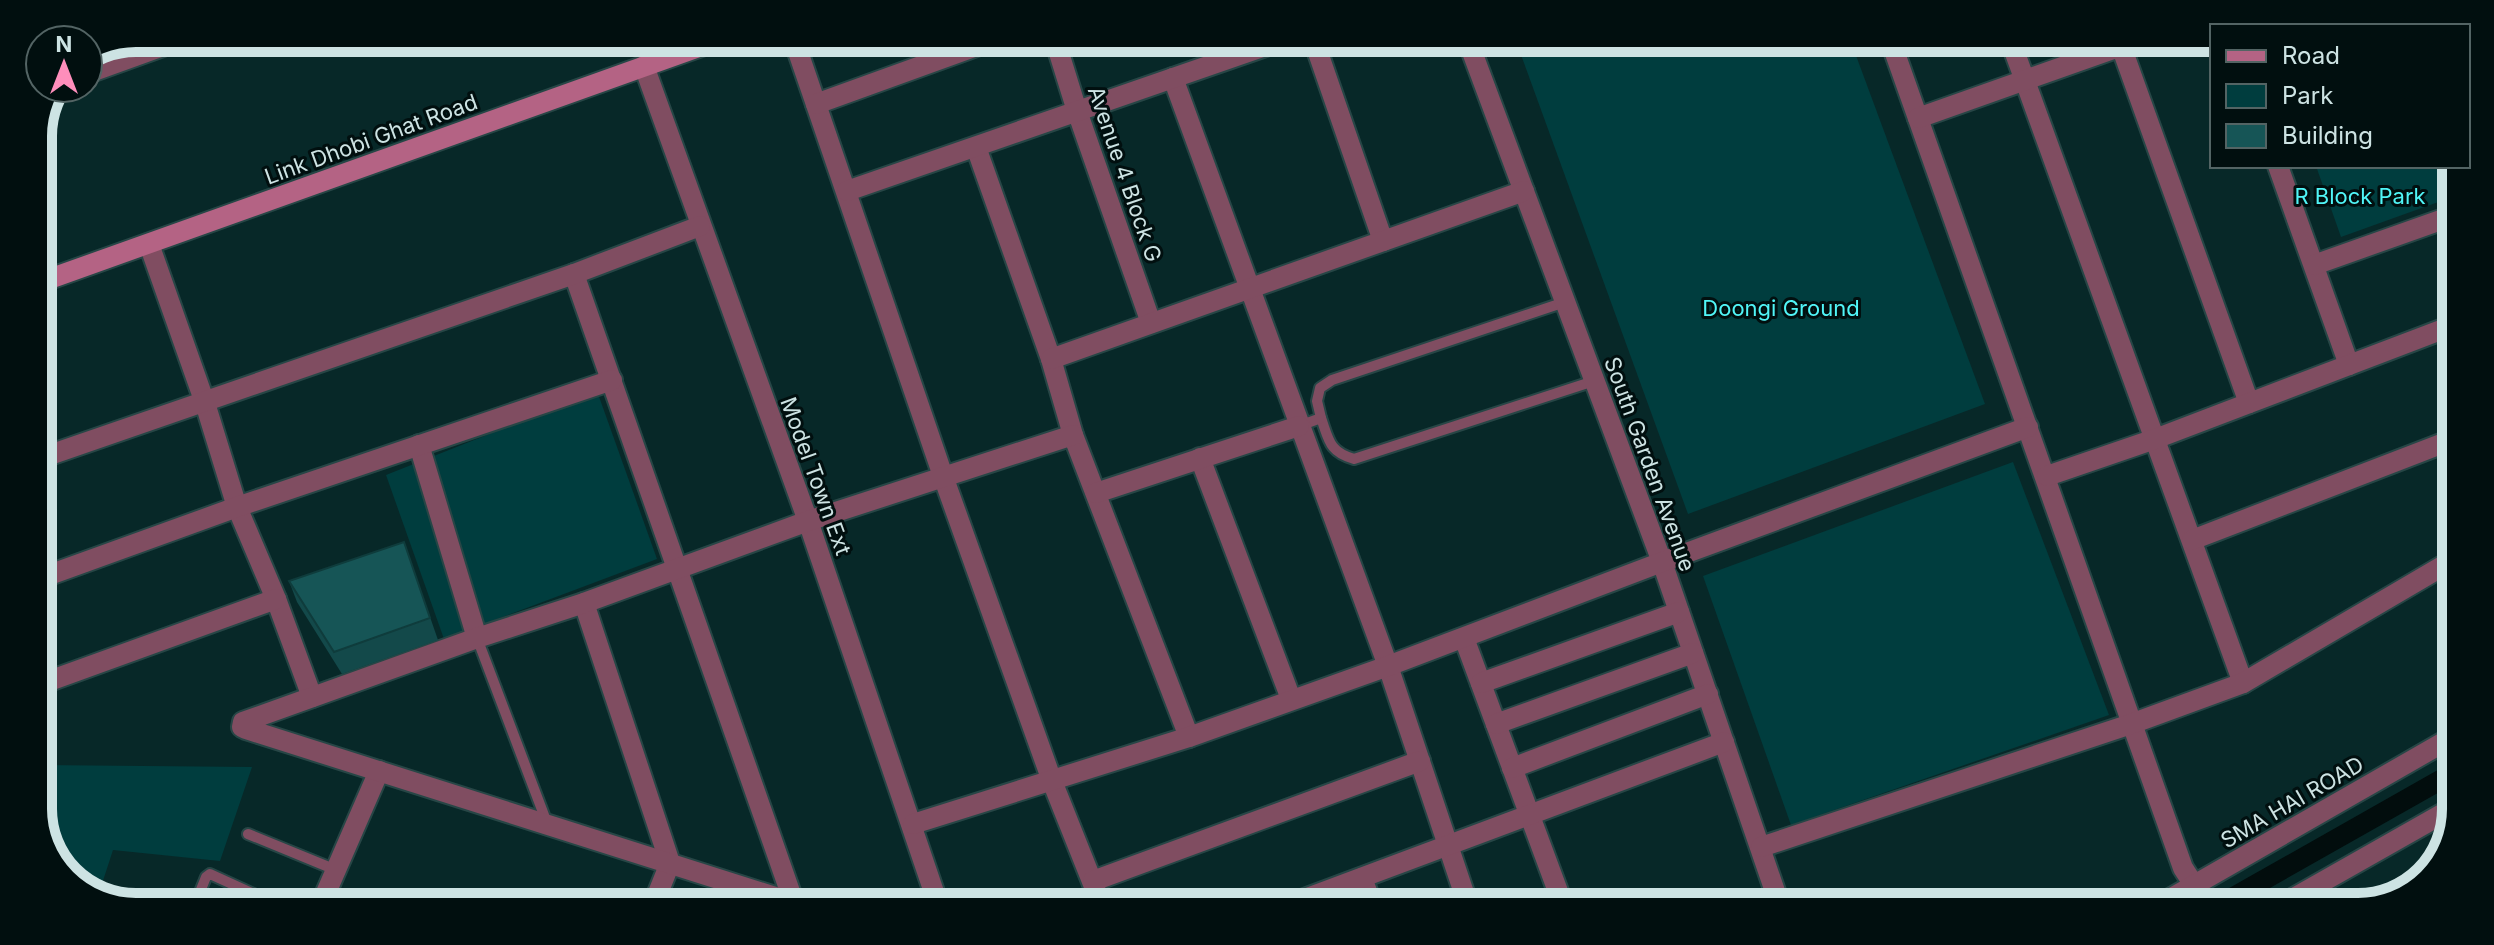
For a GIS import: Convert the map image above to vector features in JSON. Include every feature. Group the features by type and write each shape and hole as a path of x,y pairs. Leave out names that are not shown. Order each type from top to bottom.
{"street":[{"path":"104,67 146,52"},
{"name":"Link Dhobi Ghat Road","path":"52,278 684,52"},
{"path":"798,52 943,476 1052,781 1097,893"},
{"path":"816,104 960,52"},
{"name":"Avenue 4 Block G","path":"1059,52 1151,323"},
{"path":"847,191 1248,52"},
{"path":"1318,52 1383,241"},
{"name":"South Garden Avenue","path":"1472,52 1662,562 1776,893"},
{"path":"1895,52 2047,476 2131,724 2183,868 2194,885"},
{"path":"2014,52 2243,683"},
{"path":"1918,118 2103,52"},
{"path":"2129,52 2249,403"},
{"name":"Model Town Ext","path":"644,66 808,521 935,893"},
{"path":"1173,78 1388,666 1464,893"},
{"path":"976,147 1051,359 1073,435 1189,737"},
{"path":"2279,168 2349,365"},
{"path":"1051,359 1524,191"},
{"path":"2314,265 2442,220"},
{"path":"52,454 574,274 700,226"},
{"path":"149,244 205,403 237,507 276,599 312,697"},
{"path":"574,274 791,893"},
{"path":"2047,476 2155,439 2442,330"},
{"path":"52,574 237,507 612,380"},
{"path":"1096,493 1299,426"},
{"path":"913,824 1189,737 1464,638 2028,427"},
{"path":"763,893 242,727 243,722 808,521 1073,435"},
{"path":"2192,540 2442,444"},
{"path":"419,445 477,638"},
{"path":"1200,458 1291,699"},
{"path":"1761,847 2131,724 2243,683 2442,566"},
{"path":"52,680 276,599"},
{"path":"584,603 670,863 658,893"},
{"path":"1481,683 1679,612"},
{"path":"1464,638 1558,893"},
{"path":"1496,724 1693,653"},
{"path":"1512,768 1708,694"},
{"path":"1321,893 1724,742"},
{"name":"SMA HAI ROAD","path":"2180,893 2442,743"},
{"path":"1093,881 1420,761"},
{"path":"327,893 379,771"},
{"path":"2308,893 2441,815"},
{"path":"1362,878 1368,893"}],"lane":[{"path":"1565,302 1332,380 1320,388 1317,401 1321,418 1332,447 1341,455 1354,459 1594,381"},
{"path":"1299,426 1321,418"},
{"path":"477,638 547,825"},
{"path":"248,834 336,870"},
{"path":"200,893 210,874 251,893"}],"green space":[{"name":"Doongi Ground","path":"1520,52 1855,52 1985,404 1688,514"},
{"name":"R Block Park","path":"2317,168 2442,168 2442,201 2341,237"},
{"path":"597,391 657,559 444,639 386,475"},
{"path":"2013,462 2109,715 1791,825 1703,576"},
{"path":"52,765 252,767 220,861 113,850 102,885 89,879 69,860 58,841 52,814"}],"building":[{"path":"404,542 430,618 334,652 289,581"}],"waterway":[{"path":"2241,893 2442,779"}]}
